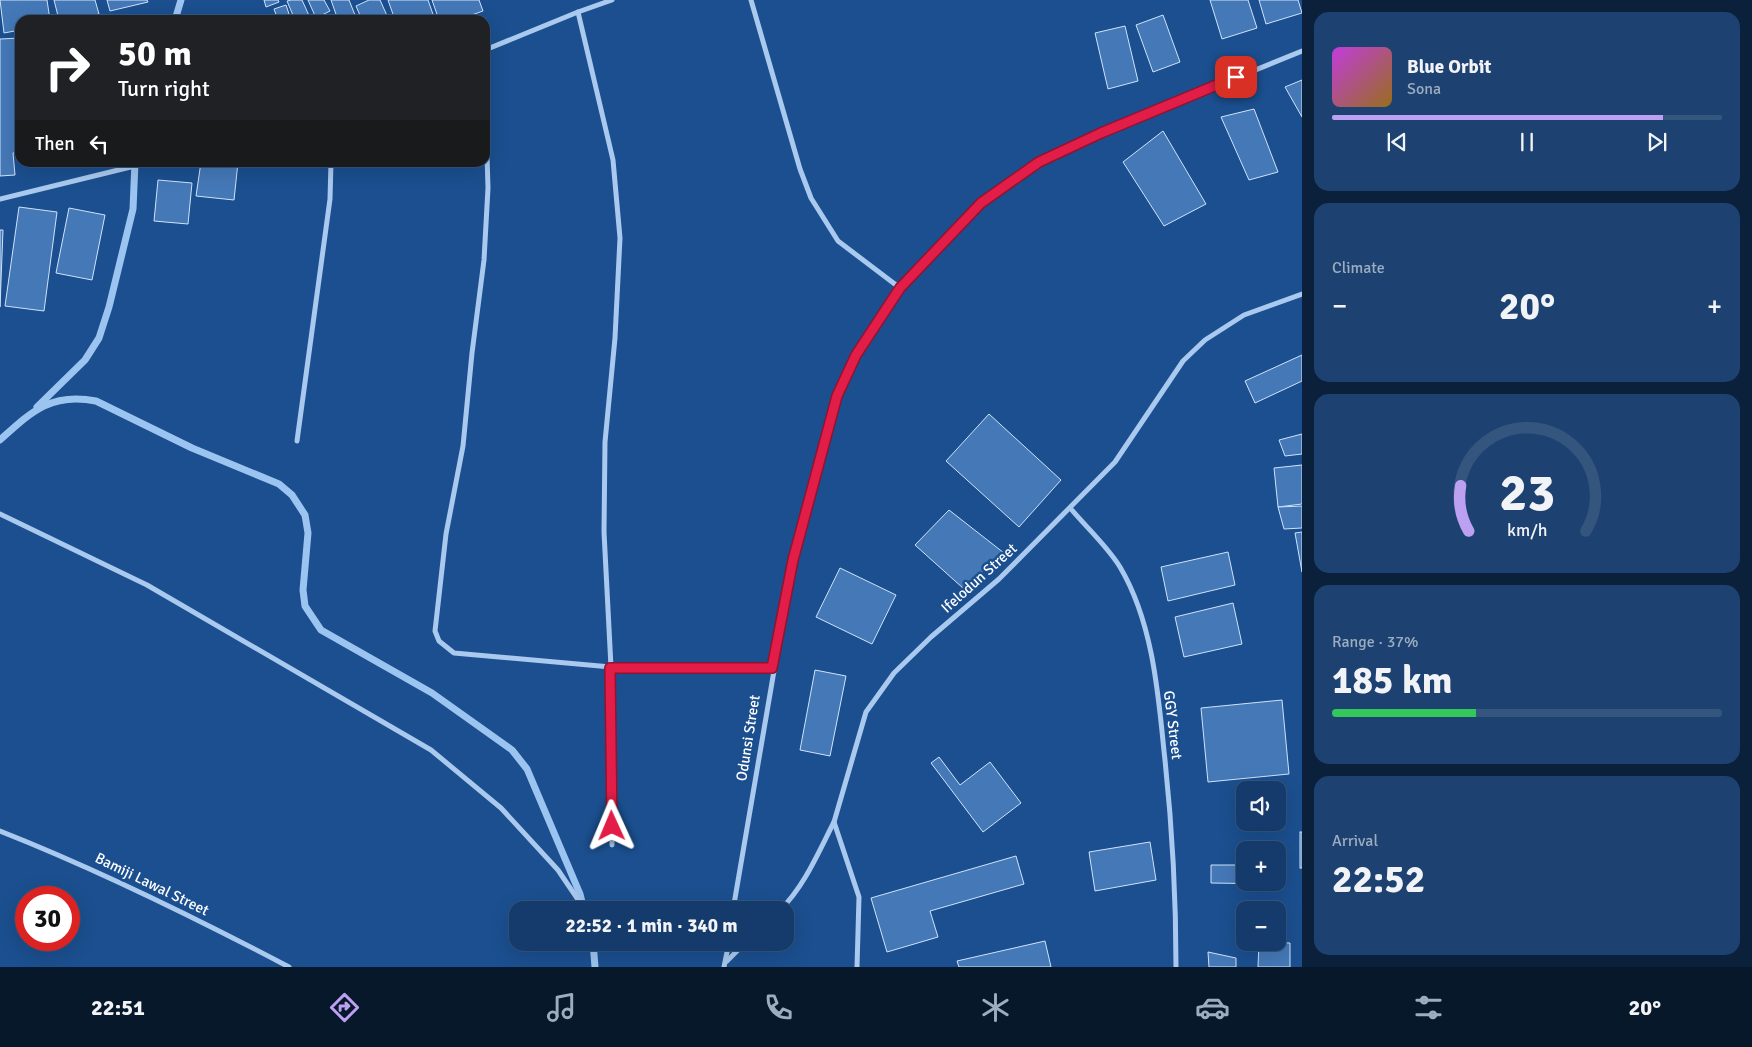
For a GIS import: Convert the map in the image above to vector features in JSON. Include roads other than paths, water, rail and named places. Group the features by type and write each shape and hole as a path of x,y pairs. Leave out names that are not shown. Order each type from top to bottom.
{"street":[{"path":"490,48 612,0"},
{"path":"751,0 800,170 811,198 838,241 900,288"},
{"path":"578,12 613,160 620,238 615,338 605,442 604,532 610,668 612,846"},
{"name":"Odunsi Street","path":"733,901 772,668 793,560 837,396 856,355 900,288 981,203 1039,162 1101,133 1302,51"},
{"path":"0,199 132,167"},
{"path":"297,441 330,199 331,167"},
{"path":"487,167 484,260 472,353 464,446 446,534 435,632 439,641 454,653 610,668 772,668"},
{"name":"Ifelodun Street","path":"788,901 812,865 834,822 866,712 894,673 931,637 999,579 1071,509 1115,462 1184,361 1205,340 1244,315 1302,294"},
{"name":"GGY Street","path":"1071,509 1119,566 1138,606 1146,636 1159,703 1173,838 1176,967"},
{"path":"0,514 147,585 431,750 501,808 558,870 579,901"},
{"path":"834,822 859,896 857,967"},
{"name":"Bamiji Lawal Street","path":"0,831 76,860 208,924 289,967"},
{"path":"727,961 728,951"},
{"path":"724,967 737,951"}],"waterway":[{"path":"176,15 181,0"},
{"path":"37,407 85,360 99,338 109,307 133,209 135,167"},
{"path":"0,440 32,413 54,402 66,399 96,401 192,448 279,484 292,495 305,515 308,533 303,590 305,606 321,630 432,693 512,750 527,769 582,901"},
{"path":"594,951 595,967"}]}
